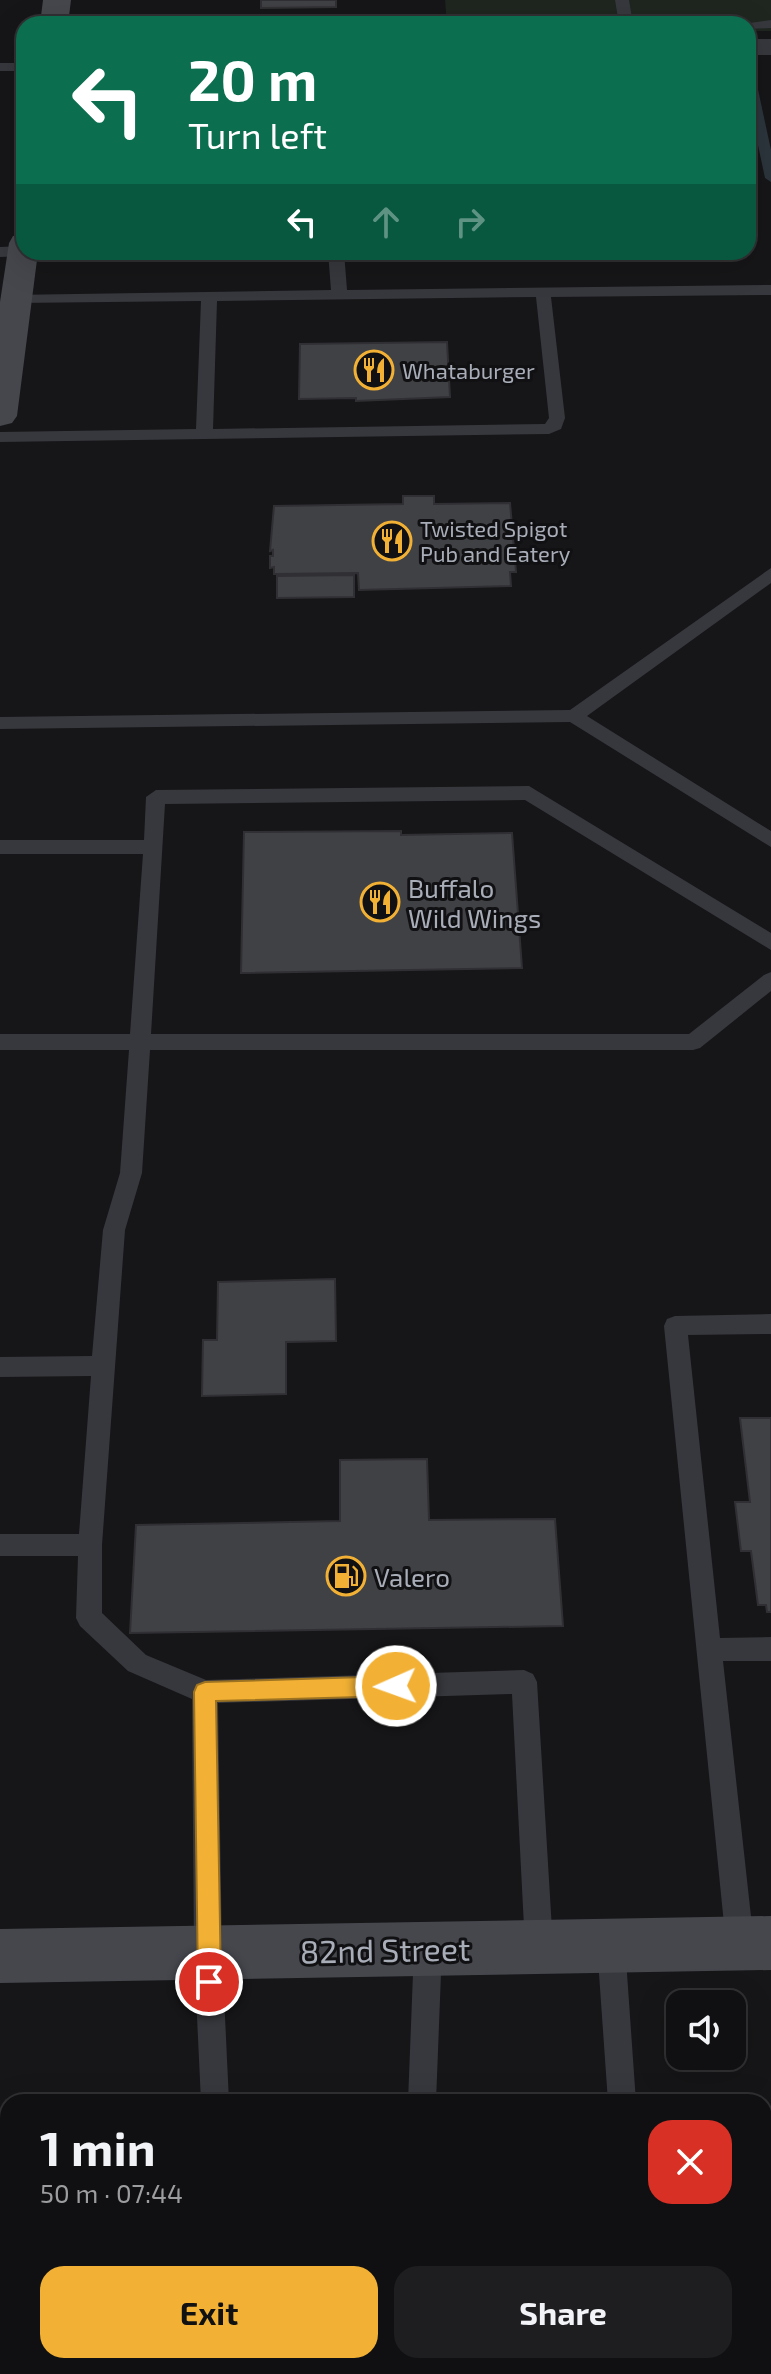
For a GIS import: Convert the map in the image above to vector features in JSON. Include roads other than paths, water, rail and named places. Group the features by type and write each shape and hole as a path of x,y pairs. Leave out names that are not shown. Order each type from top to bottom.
{"main road":[{"path":"0,416 16,298 16,249"},
{"name":"82nd Street","path":"0,1956 756,1944"}],"lane":[{"path":"337,260 339,294"},
{"path":"16,298 771,290"},
{"path":"0,437 549,429 555,425 557,418 543,292"},
{"path":"204,435 209,296"},
{"path":"574,716 771,574"},
{"path":"0,723 574,716 771,840"},
{"path":"539,1946 524,1682 205,1692 137,1663 89,1618 90,1545 114,1230 131,1173 156,797 529,793 771,943"},
{"path":"0,847 153,847"},
{"path":"0,1042 693,1042 771,980"},
{"path":"756,1944 709,1650 675,1326 771,1324"},
{"path":"0,1367 103,1366"},
{"path":"0,1545 90,1545"},
{"path":"709,1650 771,1649"},
{"path":"205,1692 208,1952 215,2094"},
{"path":"611,1945 621,2094"},
{"path":"422,2094 428,1948"}],"waterway":[{"path":"756,108 771,178"}],"place":[{"name":"Whataburger","path":"374,370"},
{"name":"Twisted Spigot Pub and Eatery","path":"392,541"},
{"name":"Buffalo Wild Wings","path":"380,902"},
{"name":"Valero","path":"346,1576"}]}
